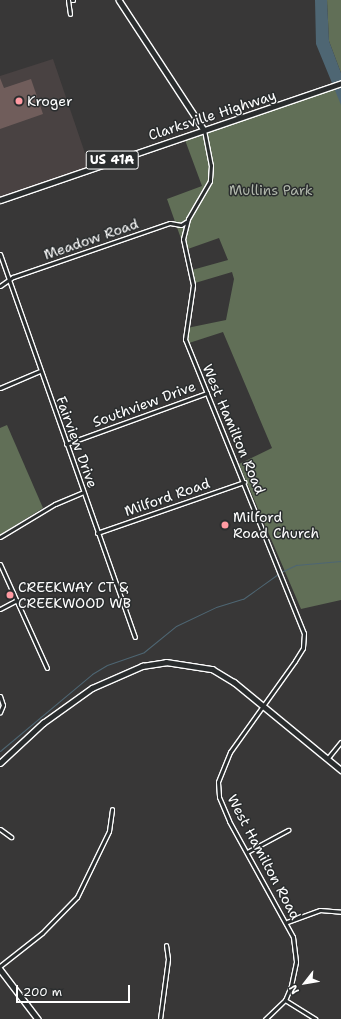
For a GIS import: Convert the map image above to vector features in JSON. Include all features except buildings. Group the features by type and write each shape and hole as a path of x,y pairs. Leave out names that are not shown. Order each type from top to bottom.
{"main road":[{"name":"Clarksville Highway","path":"0,200 204,130 315,94 341,83"}],"street":[{"path":"68,0 70,14"},
{"path":"119,0 204,130"},
{"name":"West Hamilton Road","path":"204,130 211,165 210,182 188,219 183,239 184,254 193,285 185,339 302,621 304,642 264,707 230,752 219,774 219,797 247,852 287,922 293,937 296,962 285,1000"},
{"name":"Meadow Road","path":"0,286 9,280 170,223 181,226 188,219"},
{"name":"Fairview Drive","path":"0,254 97,533 135,637"},
{"path":"0,388 40,371"},
{"name":"Southview Drive","path":"66,444 207,394"},
{"name":"Milford Road","path":"97,533 244,482"},
{"path":"0,537 54,504 83,492"},
{"path":"0,564 47,668"},
{"path":"0,609 17,600"},
{"path":"0,763 37,728 72,702 112,677 142,666 166,662 212,669 264,707 341,770"},
{"path":"0,696 3,705 0,712"},
{"path":"327,759 341,742"},
{"path":"38,1019 0,968 42,933 77,897 107,836 112,809"},
{"path":"0,829 11,837"},
{"path":"247,852 288,830"},
{"path":"287,922 320,910 341,912"},
{"path":"160,1019 168,959 166,945"},
{"path":"265,1019 285,1000 315,1019"}],"shaded area":[{"path":"53,59 90,168 0,200 0,76"}],"green space":[{"path":"327,0 341,0 341,73 329,41"},
{"name":"Mullins Park","path":"336,87 341,99 341,600 301,609 239,464 272,448 223,332 189,343 187,339 187,328 226,320 234,279 232,272 195,283 192,270 228,260 219,238 185,250 167,199 202,186 185,140"},
{"path":"7,425 43,508 0,535 0,428"}],"water":[{"path":"315,0 327,0 329,41 341,73 341,105 316,44"}],"waterway":[{"path":"281,572 296,565 341,561"},
{"path":"0,751 92,674 107,665 144,652 176,626 216,607 243,599 278,574"}],"place":[{"name":"Kroger","path":"19,101"},
{"name":"Milford Road Church","path":"225,525"},
{"name":"CREEKWAY CT & CREEKWOOD WB","path":"10,595"}]}
